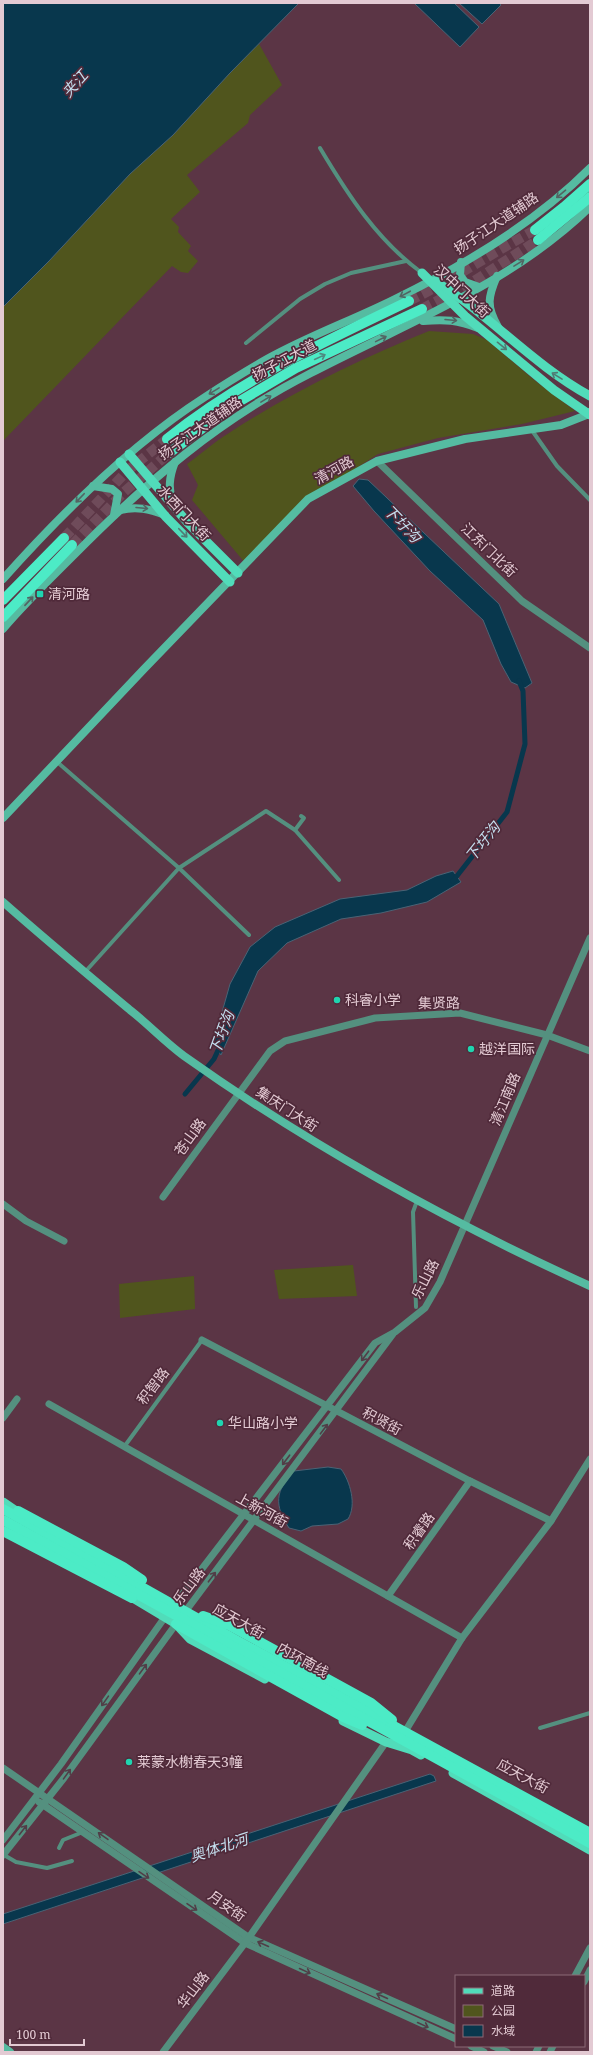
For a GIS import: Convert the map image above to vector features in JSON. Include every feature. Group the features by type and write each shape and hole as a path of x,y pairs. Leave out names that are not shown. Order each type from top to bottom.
{"highway":[{"path":"535,230 590,184"},
{"path":"538,240 590,197"},
{"name":"扬子江大道","path":"167,438 236,389 257,377 323,341 409,301"},
{"name":"扬子江大道","path":"173,456 235,404 296,368 422,309"},
{"path":"3,600 68,542 3,618"},
{"path":"3,1502 123,1567 165,1595"},
{"name":"内环南线","path":"3,1509 413,1744 590,1833"},
{"name":"内环南线","path":"3,1520 413,1744 590,1843"},
{"path":"3,1531 107,1586 149,1606"},
{"path":"193,1611 230,1625 371,1703 413,1744"},
{"path":"176,1624 342,1717 413,1744"}],"main road":[{"name":"扬子江大道辅路","path":"3,579 93,486 129,454 203,397 289,348 395,299 462,262 535,215 590,168"},
{"name":"扬子江大道辅路","path":"3,629 116,512 151,481 173,456 310,373 418,321 479,287 540,250 590,207"},
{"path":"462,262 460,275 465,282 479,287"},
{"name":"汉中门大街","path":"422,272 452,303 482,330 554,390 590,414"},
{"path":"497,276 489,295 491,314 499,329"},
{"name":"汉中门大街","path":"431,280 462,297 552,373 590,396"},
{"path":"418,321 439,319 459,321 482,330"},
{"path":"257,377 289,348"},
{"path":"266,386 310,373"},
{"name":"清河路","path":"3,818 308,499 377,461 465,439 561,425 590,414"},
{"name":"水西门大街","path":"129,454 174,507 238,573"},
{"path":"173,456 169,492 174,507"},
{"name":"水西门大街","path":"120,462 164,515 230,582"},
{"path":"93,486 112,488 118,494 116,512 129,508 146,508 164,515"},
{"name":"集庆门大街","path":"3,902 182,1055 332,1154 464,1226 507,1248 590,1286"},
{"name":"应天大街","path":"3,1502 29,1519 406,1730 590,1827"},
{"path":"3,1525 149,1606 176,1624 196,1631 377,1731"},
{"path":"176,1624 190,1639 363,1732 386,1742 413,1744 590,1850"},
{"path":"3,2047 10,2052"}],"street":[{"path":"320,148 343,188 368,221 406,261 422,272"},
{"path":"246,343 300,300 326,284 351,273 406,261"},
{"path":"531,429 557,466 590,500"},
{"name":"江东门北街","path":"377,461 522,601 590,648"},
{"path":"56,761 179,868 249,935"},
{"path":"85,972 179,868 266,811 295,830 339,880"},
{"path":"295,830 304,818 301,816"},
{"name":"清江南路","path":"464,1226 590,938"},
{"name":"集贤路","path":"238,1092 270,1051 285,1041 375,1018 460,1013 547,1035 590,1051"},
{"name":"苍山路","path":"163,1197 238,1092"},
{"path":"416,1307 413,1212 417,1201"},
{"path":"3,1204 26,1221 64,1241"},
{"name":"乐山路","path":"3,1840 37,1796 165,1617 376,1343 395,1332 425,1308 440,1282 464,1226"},
{"name":"乐山路","path":"3,1855 48,1799 176,1624 193,1611 255,1521 395,1332"},
{"name":"积贤街","path":"202,1340 470,1481 551,1520"},
{"name":"积智路","path":"124,1447 202,1340"},
{"path":"3,1418 17,1399"},
{"name":"上新河街","path":"49,1404 462,1638"},
{"path":"406,1730 462,1638 551,1520 590,1459"},
{"name":"积睿路","path":"388,1596 470,1481"},
{"path":"540,1728 590,1713"},
{"name":"华山路","path":"163,2052 246,1940 386,1742"},
{"name":"月安街","path":"3,1768 37,1796 48,1799 165,1880 246,1940 455,2029"},
{"path":"37,1796 43,1805 160,1885 246,1940 455,2039"},
{"path":"59,1848 63,1840 83,1832"},
{"path":"3,1855 16,1862 47,1868 72,1861"},
{"path":"576,1975 590,1948"},
{"path":"585,1980 590,1970"},
{"path":"472,2047 484,2052"},
{"path":"496,2047 507,2052"}],"green space":[{"path":"258,42 282,85 250,115 248,123 187,175 200,192 171,219 179,227 178,232 191,246 188,251 198,261 188,273 181,272 172,266 3,441 3,286"},
{"path":"429,331 473,334 487,340 534,380 575,411 522,424 438,438 378,454 308,499 246,564 192,500 198,485 187,464 223,437 302,390 352,365"},
{"path":"353,1265 357,1296 279,1299 274,1270"},
{"path":"194,1276 195,1309 120,1318 119,1284"}],"water":[{"name":"夹江","path":"3,3 299,3 230,73 173,135 130,174 49,261 3,307"},
{"path":"414,3 454,3 479,27 460,47"},
{"path":"459,3 499,3 501,5 482,24"},
{"path":"359,479 368,480 499,604 532,683 525,688 511,682 501,664 483,620 430,571 374,511 353,486"},
{"path":"453,871 461,882 427,902 381,913 341,919 287,943 258,971 221,1055 213,1044 230,984 250,947 275,927 340,899 407,890 436,876"},
{"path":"328,1467 341,1469 350,1486 352,1507 348,1519 338,1524 312,1526 301,1531 289,1528 284,1520 279,1505 280,1492 283,1485 294,1471"},
{"name":"奥体北河","path":"430,1774 434,1776 436,1781 3,1924 3,1914"}],"waterway":[{"name":"下圩沟","path":"453,881 507,812 525,744 523,691 519,681"},
{"name":"下圩沟","path":"185,1094 214,1059 220,1046"}],"tunnel":[{"path":"409,301 535,230"},
{"path":"422,309 474,281 538,240"},
{"path":"64,538 127,471 167,439"},
{"path":"72,545 124,492 169,453"}],"place":[{"name":"清河路","path":"40,594"},
{"name":"科睿小学","path":"337,1000"},
{"name":"越洋国际","path":"471,1049"},
{"name":"华山路小学","path":"220,1423"},
{"name":"莱蒙水榭春天3幢","path":"129,1762"}]}
